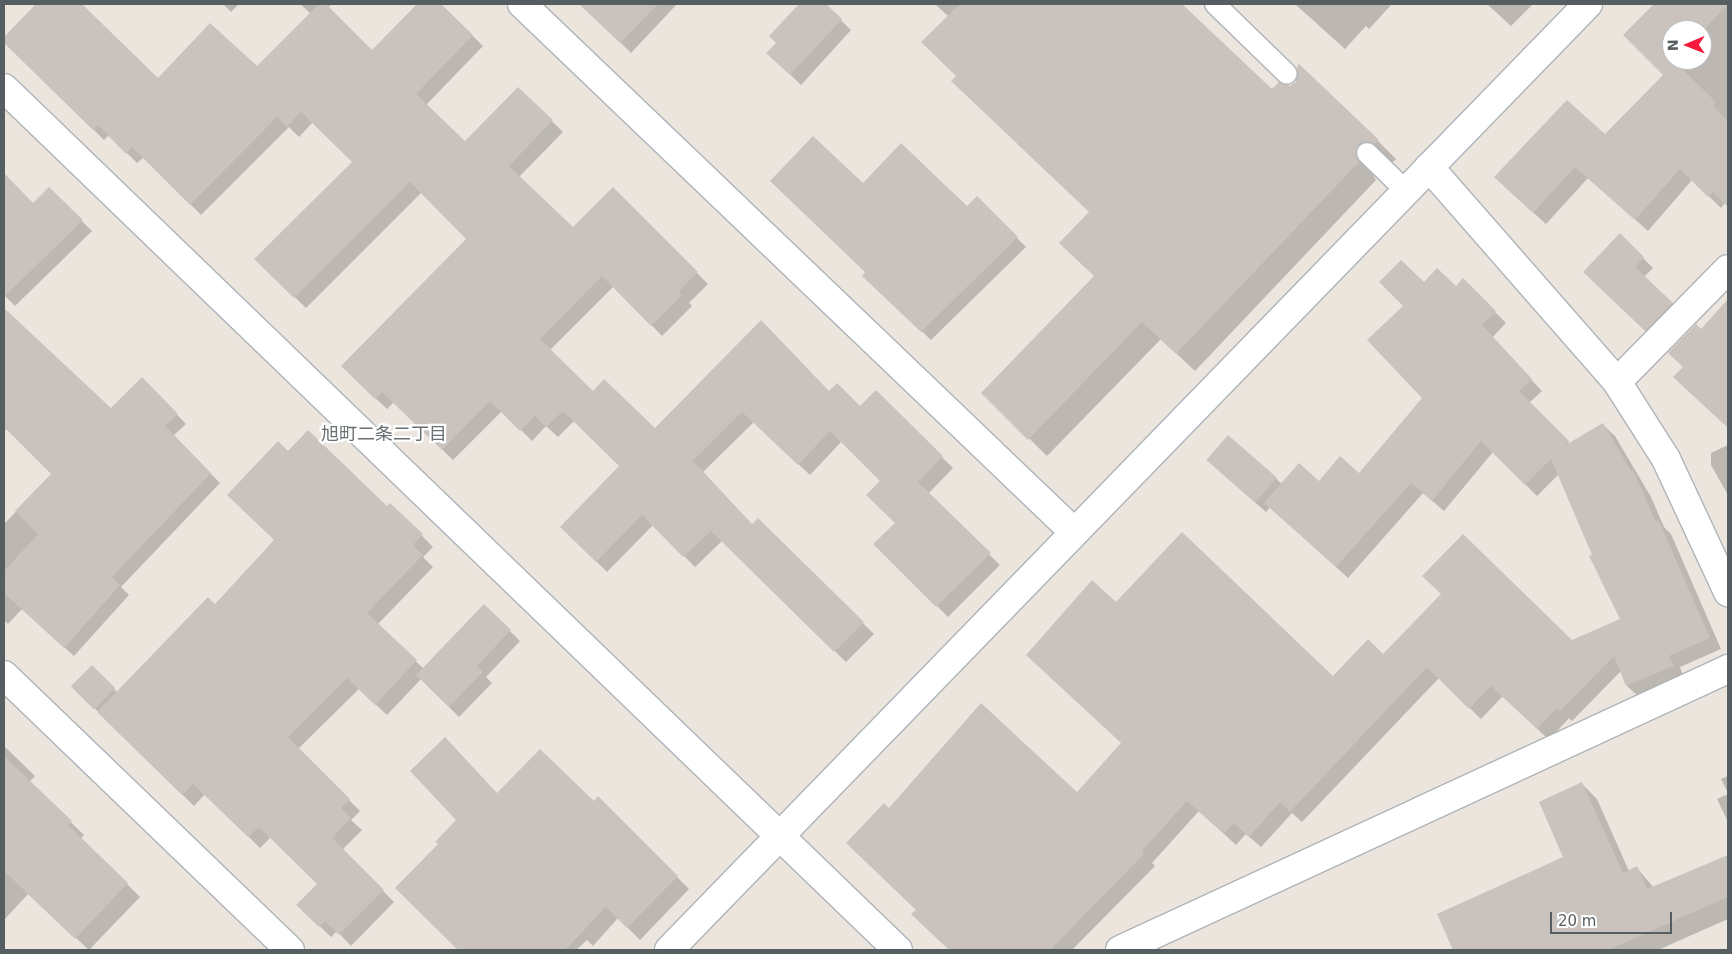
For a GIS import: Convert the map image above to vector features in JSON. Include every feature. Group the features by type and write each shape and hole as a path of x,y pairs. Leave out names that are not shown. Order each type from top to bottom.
{"street":[{"path":"522,4 1074,532"},
{"path":"669,950 1588,4"},
{"path":"4,88 898,950"},
{"path":"1429,167 1617,382 1666,459 1728,592"},
{"path":"1617,382 1728,269"},
{"path":"1120,950 1728,669"},
{"path":"4,675 290,950"}],"lane":[{"path":"1215,4 1287,74"},
{"path":"1367,153 1406,191"}],"building":[{"path":"36,4 82,4 158,78 210,23 257,66 319,4 326,4 372,50 417,4 441,4 473,35 416,94 465,141 518,87 553,120 509,166 573,227 613,187 698,272 679,291 682,295 651,326 602,276 540,339 593,391 604,379 655,428 761,320 829,391 837,383 860,406 876,390 943,456 918,482 991,553 936,607 873,544 895,523 866,495 880,481 830,431 798,465 742,412 693,461 752,524 758,518 864,622 834,652 711,531 683,557 642,515 596,562 560,527 619,466 563,411 546,427 535,416 520,431 490,401 442,450 382,392 375,399 341,366 466,239 410,182 294,298 254,259 352,162 301,112 287,127 277,117 190,205 132,147 126,154 98,125 93,130 4,43 4,37"},
{"path":"579,4 658,4 620,43"},
{"path":"799,4 826,4 842,19 790,75 766,53 776,43 769,36"},
{"path":"960,4 1182,4 1272,89 1279,82 1290,86 1296,82 1298,63 1379,140 1375,144 1364,142 1358,145 1356,156 1359,162 1176,354 1142,322 1028,440 981,393 1094,276 1059,243 1089,212 951,81 956,76 921,42"},
{"path":"1654,4 1728,4 1712,21 1662,20 1662,70 1683,70 1716,102 1713,106 1728,121 1728,207 1713,192 1708,197 1680,169 1635,220 1575,167 1533,213 1494,177 1567,100 1605,134 1663,75 1623,35"},
{"path":"813,136 863,183 901,143 967,206 977,196 1018,237 921,332 862,276 865,272 770,181"},
{"path":"4,173 33,203 49,187 83,220 4,297"},
{"path":"1620,233 1644,257 1635,267 1673,303 1645,331 1583,272"},
{"path":"1401,260 1424,282 1437,268 1456,286 1463,278 1496,311 1482,325 1532,379 1519,391 1569,441 1564,446 1603,423 1631,471 1633,470 1656,522 1659,521 1710,638 1669,656 1674,666 1626,686 1614,656 1560,711 1557,708 1537,729 1491,686 1469,709 1427,667 1290,812 1280,802 1249,837 1234,823 1224,834 1187,801 1142,851 1144,854 1050,950 949,950 911,914 916,910 846,843 884,803 889,808 981,703 1077,792 1121,743 1026,655 1092,580 1116,602 1182,532 1333,676 1368,639 1383,654 1441,594 1422,576 1463,534 1572,640 1620,619 1589,556 1592,555 1551,459 1525,485 1481,441 1432,501 1411,483 1336,567 1264,503 1299,463 1319,481 1340,456 1359,473 1422,398 1367,340 1403,306 1379,282"},
{"path":"1728,299 1728,428 1673,377 1683,367 1668,353 1696,324 1701,329"},
{"path":"4,308 111,408 142,377 178,414 165,426 211,473 112,577 120,585 64,648 4,593 4,571 38,534 15,511 51,474 4,427"},
{"path":"308,430 387,506 390,503 423,534 413,545 423,555 367,613 417,660 375,705 347,678 288,737 350,799 341,808 351,818 332,838 384,890 339,935 325,921 319,927 296,905 317,884 259,827 248,837 193,784 182,795 97,712 208,597 215,604 274,540 227,495 278,441 288,451"},
{"path":"1228,435 1277,478 1255,503 1206,460"},
{"path":"484,604 511,630 477,666 483,672 449,707 416,675"},
{"path":"92,665 115,688 94,710 71,686"},
{"path":"445,737 497,793 540,749 594,801 598,796 678,876 627,928 606,907 565,950 458,950 395,888 438,844 435,842 456,820 410,771"},
{"path":"4,756 72,821 68,825 128,883 75,939 4,871"},
{"path":"1582,782 1623,873 1637,866 1647,889 1728,855 1728,897 1608,950 1453,950 1437,914 1563,857 1539,802"}],"district":[{"name":"旭町二条二丁目","path":"384,434"}]}
